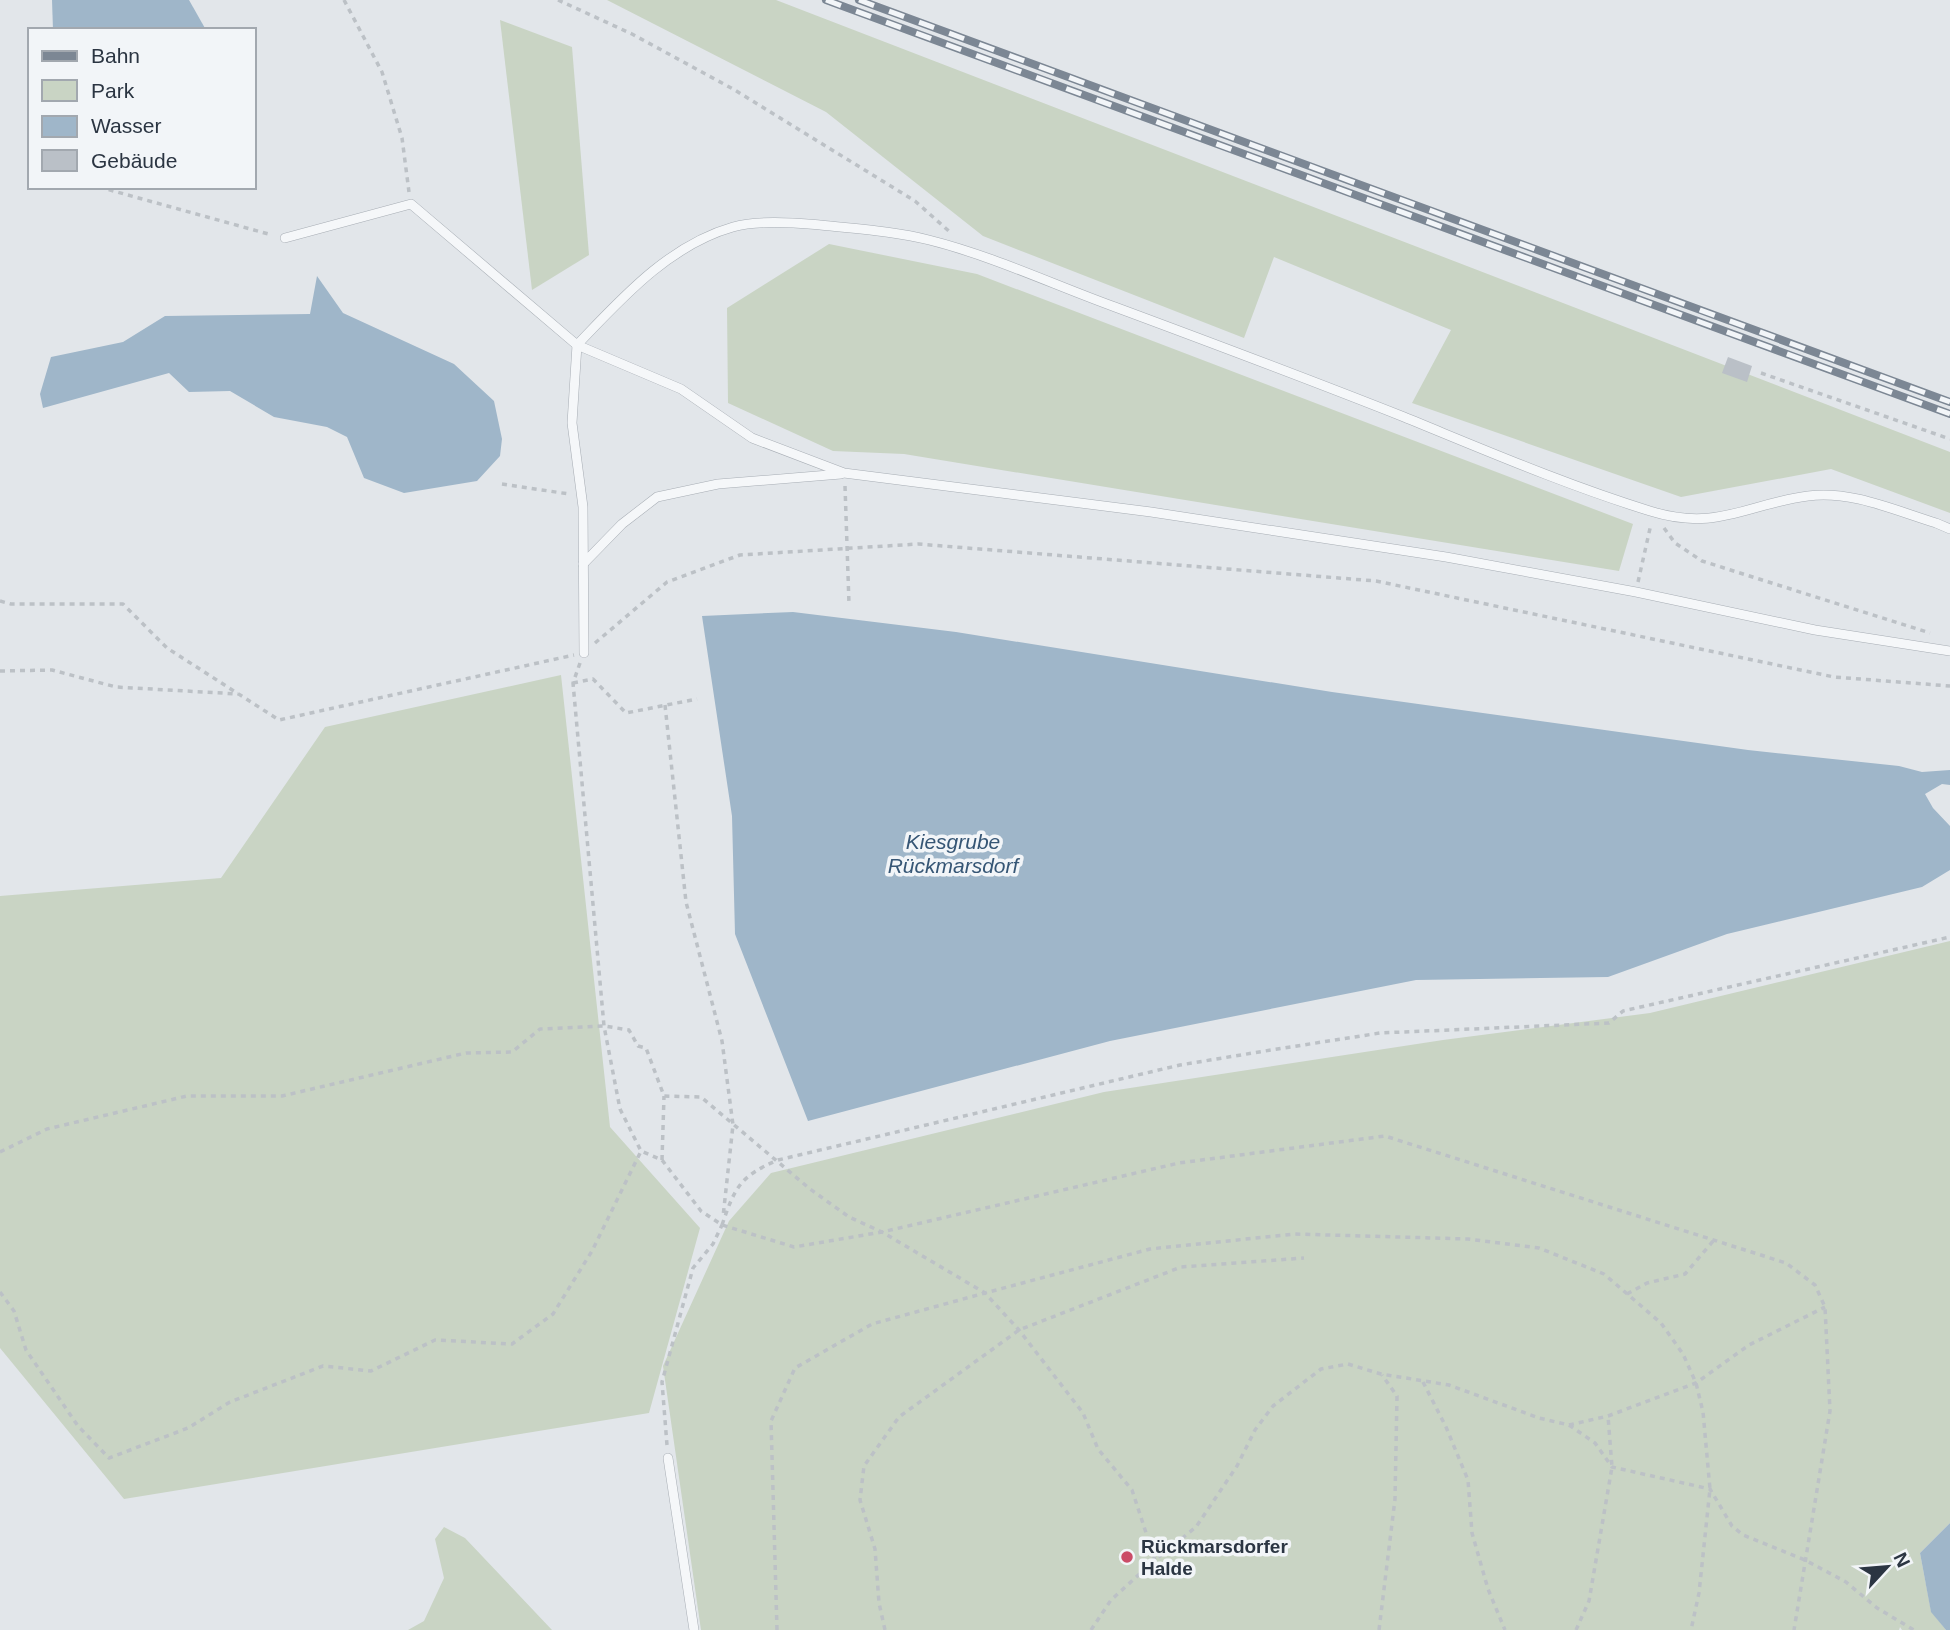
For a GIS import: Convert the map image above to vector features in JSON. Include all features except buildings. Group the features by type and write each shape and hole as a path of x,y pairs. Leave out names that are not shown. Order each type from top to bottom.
{"lane":[{"path":"285,238 411,204 577,345 681,389 752,438 844,474"},
{"path":"584,653 582,495 572,423 577,345 622,298 661,265 701,240 735,226 788,222 863,229 925,239 974,253 1252,358 1535,471 1653,512 1685,520 1721,518 1809,496 1845,496 1950,529"},
{"path":"583,564 622,524 657,497 718,484 844,474 1152,512 1446,557 1636,592 1815,630 1950,650"},
{"path":"668,1458 694,1630"}],"path":[{"path":"344,0 382,72 402,138 411,204"},
{"path":"558,0 632,34 733,89 915,201 954,235"},
{"path":"106,189 285,238"},
{"path":"1761,373 1950,439"},
{"path":"844,474 849,604"},
{"path":"502,484 582,495"},
{"path":"1636,592 1653,512"},
{"path":"1653,512 1675,543 1702,561 1937,636"},
{"path":"0,601 11,604 123,604 167,648 279,720 584,653 667,582 740,555 918,544 1376,581 1834,677 1950,686"},
{"path":"584,653 573,683 604,1026 620,1109 641,1151 662,1160 701,1211 722,1225 794,1247 882,1232 1179,1163 1385,1136 1786,1263 1815,1285 1825,1307 1829,1411 1794,1630"},
{"path":"0,671 52,670 116,687 240,694"},
{"path":"573,683 593,679 626,713 698,699"},
{"path":"665,705 686,902 722,1041 733,1125 722,1225"},
{"path":"668,1458 662,1382 693,1268 713,1244 734,1190 755,1170 778,1160 1180,1066 1271,1050 1380,1033 1609,1023 1623,1011 1950,937"},
{"path":"0,1152 47,1129 187,1096 282,1096 466,1053 512,1052 540,1029 604,1026 629,1030 638,1046 646,1048 664,1096 662,1160"},
{"path":"664,1096 701,1097 810,1189 849,1217 882,1232 985,1293 1019,1330 1083,1413 1098,1448 1132,1490 1155,1560"},
{"path":"0,1292 14,1311 26,1350 78,1426 109,1458 188,1428 230,1402 323,1366 370,1371 435,1340 512,1344 553,1314 592,1251 641,1151"},
{"path":"776,1630 771,1421 795,1368 872,1324 985,1293 1150,1249 1295,1234 1468,1239 1539,1248 1604,1274 1661,1323 1683,1354 1696,1383 1703,1412 1710,1489 1699,1593 1691,1630"},
{"path":"1627,1294 1647,1283 1685,1274 1714,1240"},
{"path":"885,1630 879,1603 875,1549 860,1500 864,1466 899,1417 1019,1330 1181,1267 1304,1258"},
{"path":"1569,1425 1608,1416 1696,1383 1749,1345 1825,1307"},
{"path":"1091,1630 1111,1601 1196,1527 1237,1466 1255,1430 1281,1399 1321,1369 1348,1364 1381,1374 1449,1385 1539,1418 1569,1425 1595,1443 1612,1466 1710,1489 1732,1526 1743,1535 1805,1560 1846,1582 1877,1608 1914,1630"},
{"path":"1379,1630 1395,1499 1397,1396 1381,1374"},
{"path":"1423,1381 1468,1480 1472,1533 1488,1589 1505,1630"},
{"path":"1576,1630 1589,1601 1612,1466 1608,1416"}],"green space":[{"path":"607,0 776,0 1950,452 1950,513 1831,469 1681,497 1412,403 1451,330 1274,257 1244,338 983,236 826,112"},
{"path":"500,20 572,47 589,255 532,290"},
{"path":"829,244 977,274 1633,524 1619,571 904,454 833,451 728,403 727,308"},
{"path":"561,675 610,1127 700,1228 649,1413 124,1499 0,1348 0,896 221,878 325,727"},
{"path":"1950,941 1950,1523 1920,1553 1931,1611 1946,1630 1902,1630 1900,1627 1899,1630 701,1630 663,1366 729,1221 771,1173 1104,1092 1443,1040 1650,1013"},
{"path":"444,1527 465,1538 552,1630 408,1630 424,1621 444,1578 435,1539"}],"water":[{"path":"52,0 189,0 205,28 53,28"},
{"path":"317,276 343,313 454,364 494,401 502,439 500,456 477,481 404,493 364,478 347,437 327,427 274,417 230,391 189,392 169,373 43,408 40,394 51,357 123,342 165,316 310,314"},
{"name":"Kiesgrube Rückmarsdorf","path":"793,612 956,632 1332,692 1748,750 1899,766 1922,772 1950,770 1950,785 1942,784 1925,794 1933,808 1950,826 1950,870 1922,887 1727,934 1608,977 1416,980 1110,1041 808,1121 735,934 732,816 702,616"},
{"path":"1950,1523 1950,1630 1946,1630 1931,1612 1920,1553"}],"railway":[{"path":"826,0 1950,414"},
{"path":"859,0 1950,402"}],"place":[{"name":"Rückmarsdorfer Halde","path":"1127,1557"}]}
